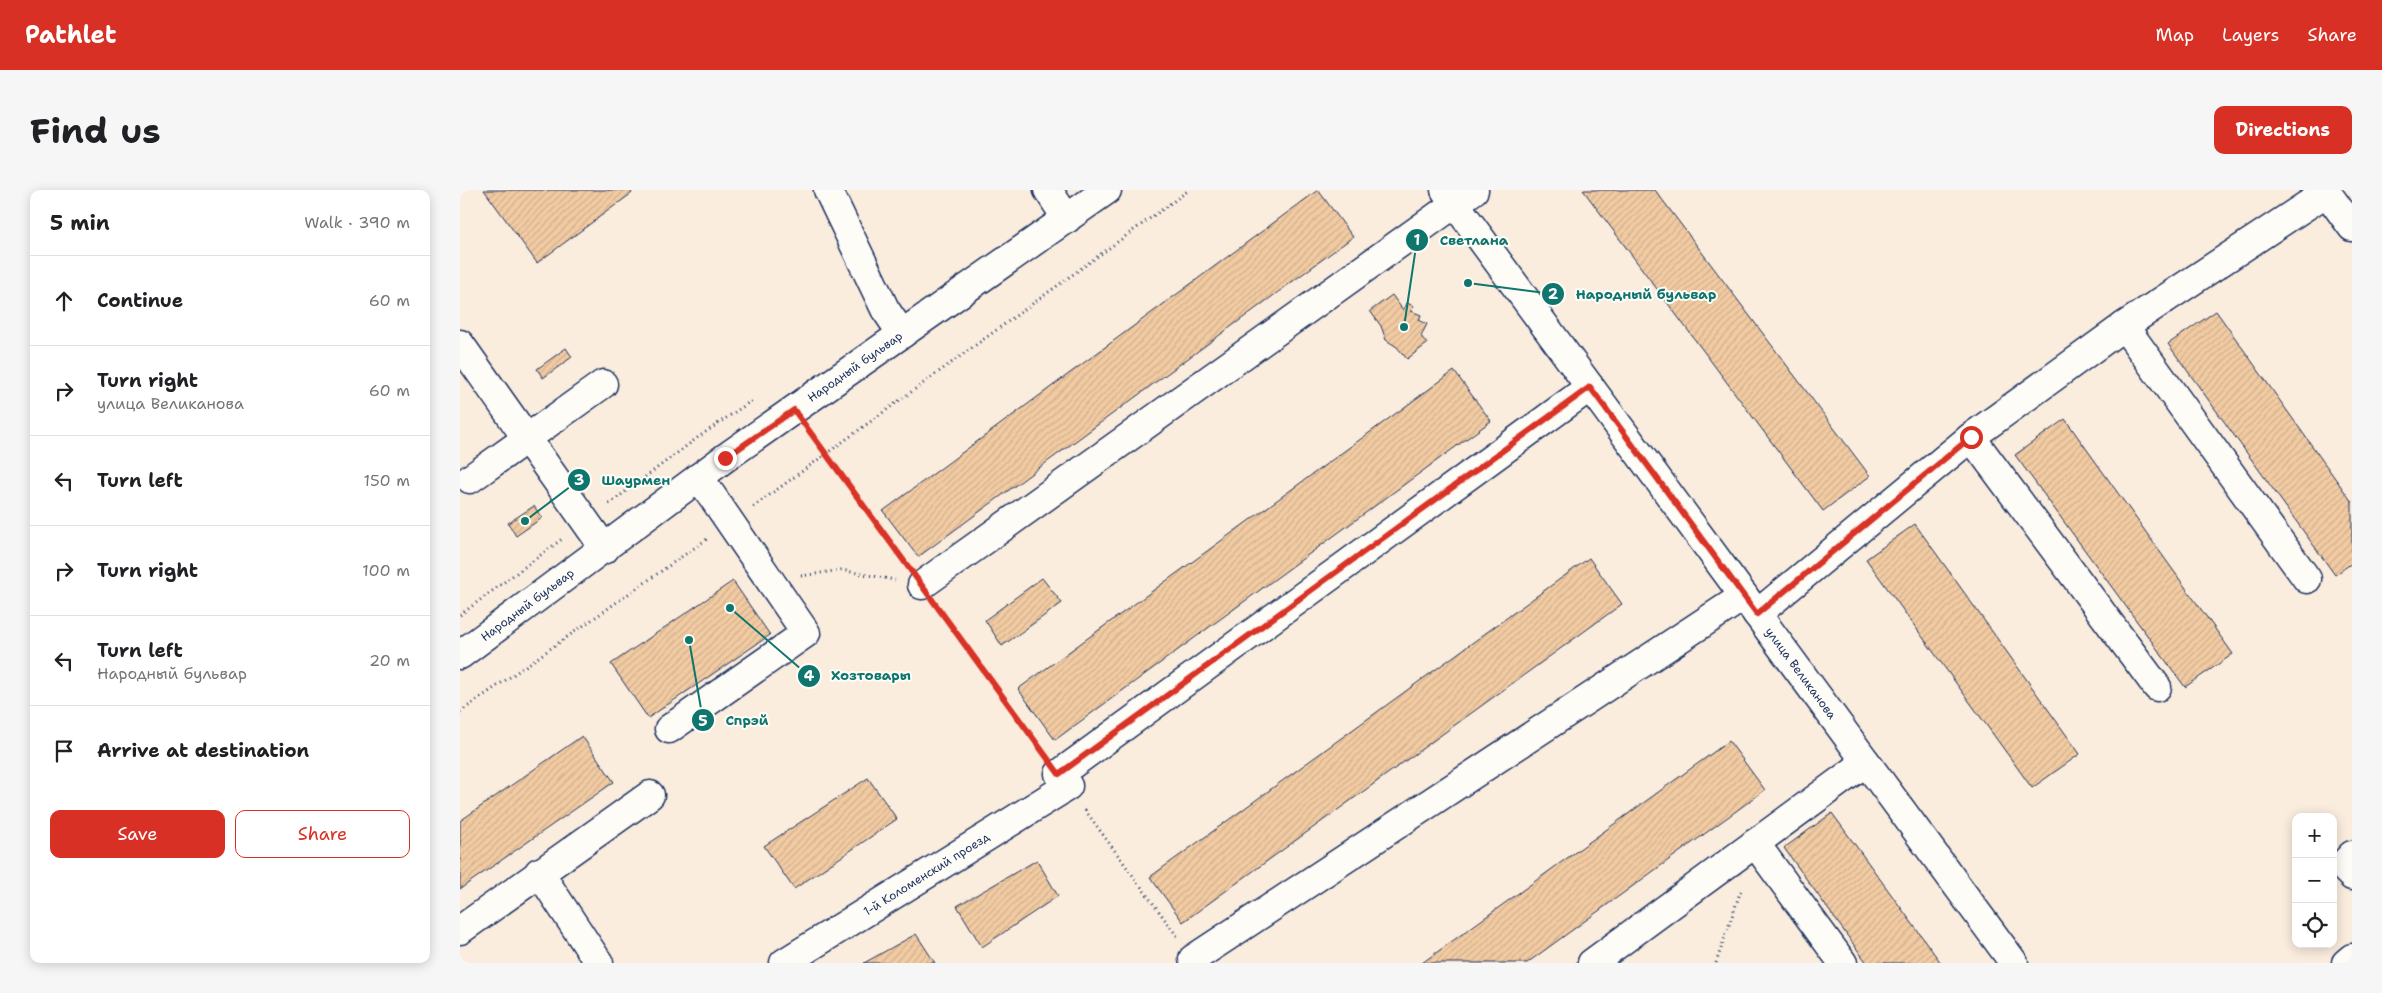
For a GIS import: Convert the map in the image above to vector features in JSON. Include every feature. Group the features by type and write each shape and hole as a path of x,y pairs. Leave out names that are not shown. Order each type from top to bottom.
{"street":[{"path":"828,190 885,309 902,334"},
{"path":"1048,190 1067,219"},
{"name":"Народный бульвар","path":"460,655 605,549 699,477 1107,190"},
{"path":"1193,959 1751,605 1971,437 2124,326 2326,191 2352,227"},
{"path":"922,585 1458,195"},
{"name":"улица Великанова","path":"1458,195 1590,387 2014,963"},
{"path":"2124,326 2307,579"},
{"path":"460,344 605,549"},
{"path":"470,479 603,384"},
{"name":"1-й Коломенский проезд","path":"784,963 1063,780 1590,387"},
{"path":"1971,437 2157,687"},
{"path":"669,729 806,633 699,477"},
{"path":"1592,963 1866,762"},
{"path":"460,930 539,872 650,795"},
{"path":"1755,844 1843,963"},
{"path":"2352,855 2342,866 2352,876"},
{"path":"539,872 599,963"},
{"path":"2346,963 2352,958"}],"path":[{"path":"460,712 827,455 1189,190"},
{"path":"794,410 1193,959"},
{"path":"770,580 841,570 922,585"},
{"path":"1716,963 1741,889"}],"building":[{"path":"484,190 630,190 632,193 537,263"},
{"path":"1318,190 1353,237 918,557 883,511"},
{"path":"1583,190 1655,190 1870,476 1823,511"},
{"path":"1392,295 1403,310 1407,303 1414,306 1411,311 1421,315 1419,320 1427,324 1421,336 1427,344 1407,359 1397,347 1386,340 1381,326 1370,311"},
{"path":"2216,311 2352,502 2352,563 2335,575 2168,344"},
{"path":"566,348 572,357 543,378 537,369"},
{"path":"1454,371 1491,421 1055,740 1018,689"},
{"path":"2065,419 2233,654 2185,687 2015,455"},
{"path":"534,506 542,518 516,536 508,523"},
{"path":"1915,524 2080,754 2032,788 1866,559"},
{"path":"1589,558 1622,604 1183,922 1150,877"},
{"path":"1042,578 1062,603 1002,646 985,620"},
{"path":"733,581 770,635 648,718 611,664"},
{"path":"582,736 614,782 460,889 460,821"},
{"path":"1729,741 1765,790 1527,963 1422,963"},
{"path":"868,778 897,819 794,889 764,846"},
{"path":"1832,813 1941,963 1867,963 1784,848"},
{"path":"1037,860 1058,896 982,947 957,906"},
{"path":"916,934 935,963 864,963"}],"place":[{"name":"Народный бульвар","path":"1468,283"},
{"name":"Светлана","path":"1404,327"},
{"name":"Шаурмен","path":"525,521"},
{"name":"Хозтовары","path":"730,608"},
{"name":"Спрэй","path":"689,640"}],"route":[{"path":"725,458 794,410 1059,774 1590,387 1757,614 1971,437"}]}
